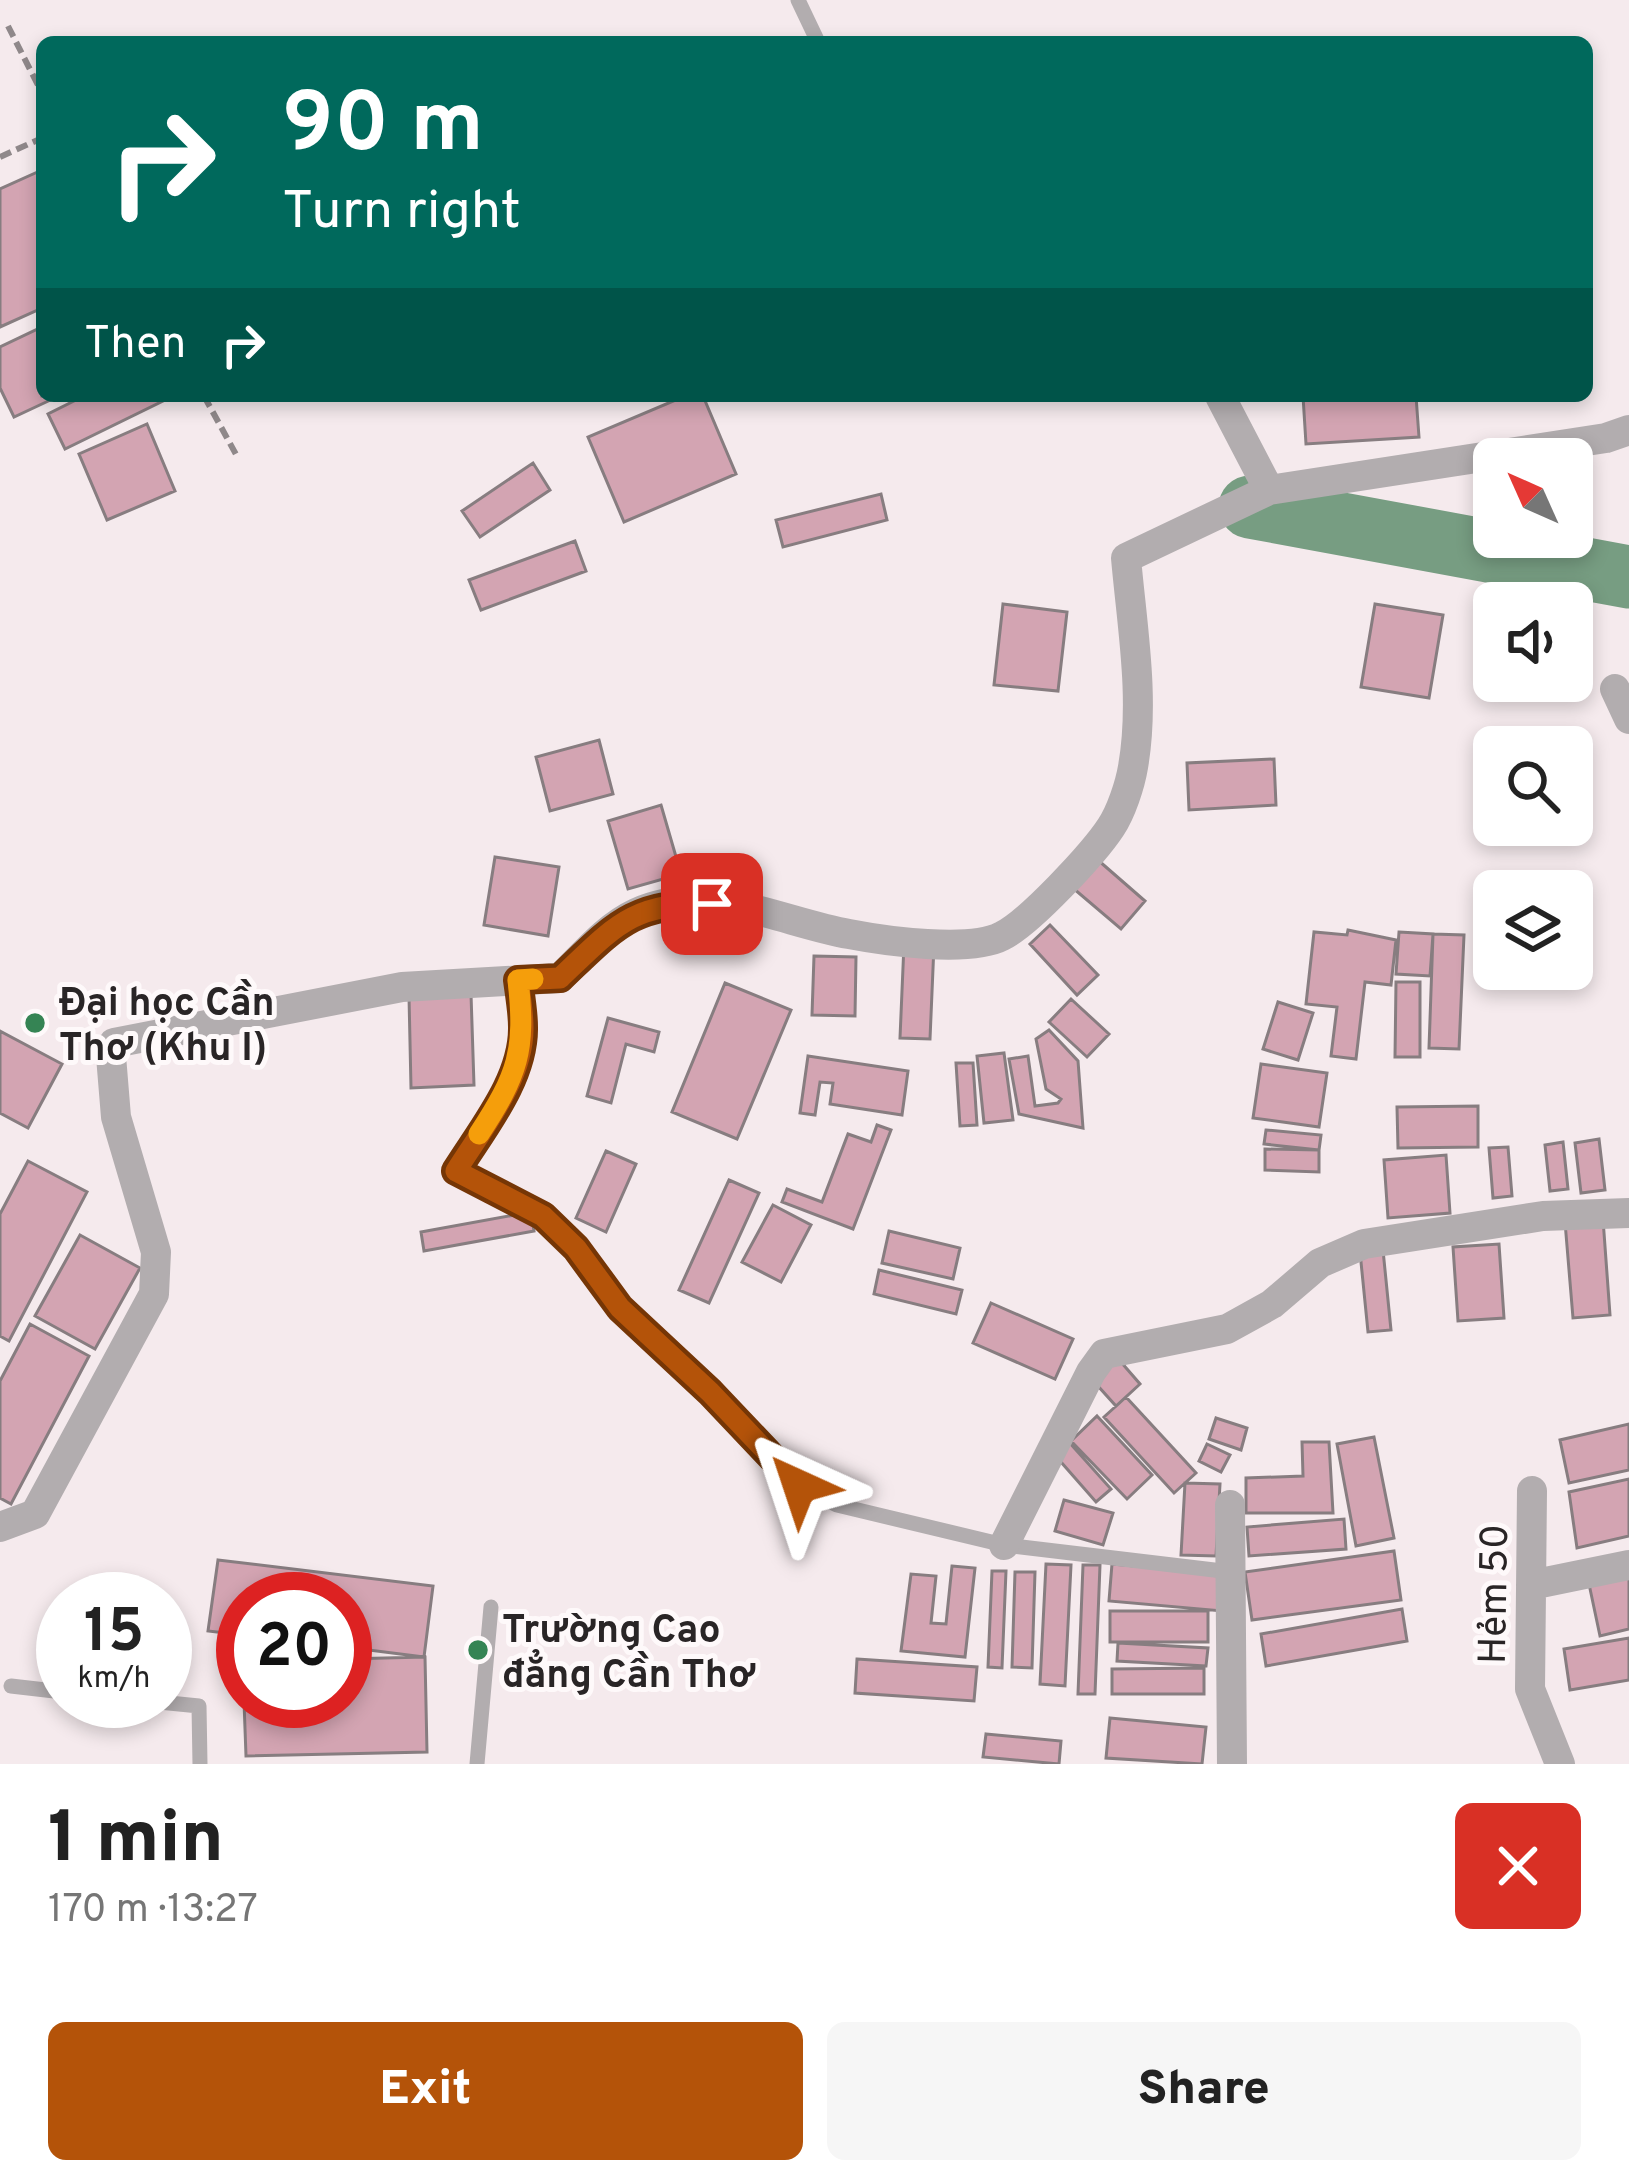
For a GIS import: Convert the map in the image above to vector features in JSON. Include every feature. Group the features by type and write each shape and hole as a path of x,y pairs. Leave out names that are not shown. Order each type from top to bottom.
{"street":[{"path":"1223,402 1269,490"},
{"path":"0,1527 35,1514 154,1294 156,1252 116,1117 111,1055 115,1043 402,987 560,978 614,926 639,912 682,903 742,904 848,934 948,946 1001,937 1053,892 1112,826 1133,770 1138,704 1126,558 1269,490 1606,438 1629,430"},
{"path":"1615,689 1629,719"},
{"path":"1004,1545 1090,1372 1104,1354 1227,1329 1272,1304 1320,1263 1364,1244 1543,1216 1629,1213"},
{"name":"Hẻm 50","path":"1532,1491 1530,1689 1560,1764"},
{"path":"1230,1505 1232,1764"},
{"path":"1531,1586 1629,1565"}],"lane":[{"path":"798,0 815,36"},
{"path":"518,980 524,1030 518,1061 496,1109 456,1171 543,1216 576,1248 620,1308 799,1486 837,1505 1004,1545 1231,1572"},
{"path":"477,1764 491,1607"},
{"path":"11,1686 36,1689"},
{"path":"192,1705 199,1706 200,1764"}],"path":[{"path":"8,26 36,81"},
{"path":"0,157 36,141"},
{"path":"207,402 238,458"}],"building":[{"path":"36,173 36,311 0,327 0,189"},
{"path":"36,330 36,402 46,402 14,417 0,388 0,347"},
{"path":"72,402 161,402 65,449 48,414"},
{"path":"671,402 706,402 736,474 624,522 588,437"},
{"path":"1303,402 1416,402 1419,437 1306,444"},
{"path":"147,424 175,491 107,520 79,454"},
{"path":"533,463 550,490 480,537 462,511"},
{"path":"881,494 887,520 783,547 776,520"},
{"path":"575,541 586,571 481,610 469,580"},
{"path":"1003,604 1067,612 1058,691 994,685"},
{"path":"1375,604 1443,615 1429,698 1361,687"},
{"path":"599,740 613,794 550,811 536,757"},
{"path":"1274,759 1276,805 1189,810 1187,763"},
{"path":"661,805 681,874 628,889 608,821"},
{"path":"1091,854 1145,901 1121,929 1067,883"},
{"path":"495,857 559,867 548,936 484,925"},
{"path":"1050,925 1098,975 1077,995 1030,944"},
{"path":"1348,930 1396,940 1391,985 1365,982 1356,1059 1331,1056 1337,1007 1306,1004 1314,932 1347,935"},
{"path":"1399,932 1433,934 1430,976 1396,974"},
{"path":"1433,934 1464,935 1459,1049 1429,1048"},
{"path":"904,944 934,945 930,1039 900,1038"},
{"path":"814,956 856,957 855,1016 812,1015"},
{"path":"1396,982 1420,982 1420,1057 1395,1057"},
{"path":"725,983 791,1010 737,1139 672,1112"},
{"path":"471,994 474,1085 411,1088 409,996"},
{"path":"1071,999 1109,1034 1087,1057 1049,1022"},
{"path":"1278,1002 1313,1013 1298,1060 1263,1049"},
{"path":"608,1018 659,1032 654,1052 626,1044 611,1103 587,1096"},
{"path":"1049,1030 1078,1061 1083,1128 1019,1114 1009,1059 1028,1056 1035,1106 1061,1099 1046,1089 1036,1039"},
{"path":"0,1031 62,1064 28,1128 0,1113"},
{"path":"1004,1053 1013,1120 984,1123 977,1056"},
{"path":"808,1056 908,1071 902,1115 830,1104 833,1083 820,1082 815,1115 800,1113"},
{"path":"956,1063 973,1063 977,1125 960,1126"},
{"path":"1261,1064 1327,1073 1319,1127 1253,1118"},
{"path":"1478,1106 1478,1147 1398,1148 1397,1107"},
{"path":"877,1125 891,1130 853,1229 782,1202 787,1189 822,1202 848,1134 871,1142"},
{"path":"1266,1130 1321,1135 1319,1150 1264,1144"},
{"path":"1599,1139 1605,1190 1581,1193 1575,1143"},
{"path":"1563,1142 1568,1189 1550,1191 1545,1145"},
{"path":"1508,1147 1512,1196 1493,1198 1489,1148"},
{"path":"1265,1149 1319,1150 1319,1172 1265,1170"},
{"path":"606,1151 636,1164 606,1232 576,1218"},
{"path":"1446,1155 1450,1213 1388,1218 1384,1160"},
{"path":"28,1161 87,1192 9,1341 0,1336 0,1214"},
{"path":"729,1180 759,1193 709,1303 679,1290"},
{"path":"773,1205 811,1225 781,1282 742,1262"},
{"path":"531,1212 534,1231 424,1251 421,1232"},
{"path":"1603,1219 1610,1315 1573,1318 1565,1222"},
{"path":"889,1231 960,1248 953,1279 882,1263"},
{"path":"80,1235 140,1268 95,1349 35,1316"},
{"path":"1499,1244 1504,1318 1458,1321 1453,1247"},
{"path":"1383,1250 1391,1330 1368,1332 1360,1252"},
{"path":"879,1270 962,1290 956,1314 874,1294"},
{"path":"991,1303 1073,1339 1055,1379 973,1343"},
{"path":"30,1324 89,1356 11,1504 0,1498 0,1381"},
{"path":"1114,1354 1140,1384 1116,1406 1089,1376"},
{"path":"1126,1397 1196,1473 1174,1493 1104,1417"},
{"path":"1097,1416 1152,1475 1127,1499 1071,1441"},
{"path":"1216,1418 1247,1428 1241,1450 1209,1439"},
{"path":"1629,1424 1629,1470 1569,1483 1560,1440"},
{"path":"1374,1437 1394,1538 1356,1546 1337,1444"},
{"path":"1068,1441 1111,1489 1096,1502 1054,1454"},
{"path":"1302,1442 1329,1442 1333,1513 1246,1513 1246,1478 1303,1476"},
{"path":"1207,1444 1230,1455 1221,1472 1199,1461"},
{"path":"1629,1479 1629,1536 1577,1548 1569,1492"},
{"path":"1185,1483 1220,1484 1216,1556 1181,1555"},
{"path":"1064,1500 1113,1513 1103,1545 1055,1531"},
{"path":"1344,1519 1346,1549 1249,1556 1247,1527"},
{"path":"1394,1551 1401,1600 1252,1620 1245,1572"},
{"path":"218,1560 317,1572 216,1572"},
{"path":"1046,1564 1071,1565 1065,1686 1040,1684"},
{"path":"1112,1564 1226,1574 1222,1611 1109,1601"},
{"path":"1083,1565 1100,1565 1095,1694 1078,1694"},
{"path":"952,1566 975,1568 965,1657 901,1651 911,1574 936,1576 931,1623 946,1624"},
{"path":"992,1571 1006,1571 1002,1668 988,1667"},
{"path":"1015,1572 1035,1572 1032,1668 1012,1667"},
{"path":"216,1574 216,1632 208,1631"},
{"path":"1629,1575 1629,1629 1600,1636 1589,1584"},
{"path":"372,1579 433,1586 424,1657 372,1650"},
{"path":"1402,1609 1407,1641 1266,1666 1261,1634"},
{"path":"1110,1611 1208,1611 1208,1642 1110,1642"},
{"path":"1629,1638 1629,1680 1570,1690 1564,1649"},
{"path":"1118,1643 1208,1648 1206,1666 1117,1661"},
{"path":"425,1657 427,1752 246,1756 245,1728 372,1728 372,1658"},
{"path":"857,1659 977,1667 974,1701 855,1693"},
{"path":"1204,1668 1204,1694 1112,1694 1112,1669"},
{"path":"1110,1718 1206,1727 1202,1764 1106,1758"},
{"path":"986,1734 1061,1741 1059,1764 983,1757"}],"waterway":[{"path":"1250,507 1629,577"}],"slow traffic":[{"path":"479,1134 518,1061 524,1030 518,980 533,979"}],"place":[{"name":"Đại học Cần Thơ (Khu I)","path":"35,1023"},
{"name":"Trường Cao đẳng Cần Thơ","path":"478,1650"}],"route":[{"path":"712,904 682,903 639,912 614,926 560,978 518,980 524,1030 518,1061 496,1109 456,1171 543,1216 576,1248 620,1308 677,1359 799,1486"}]}
